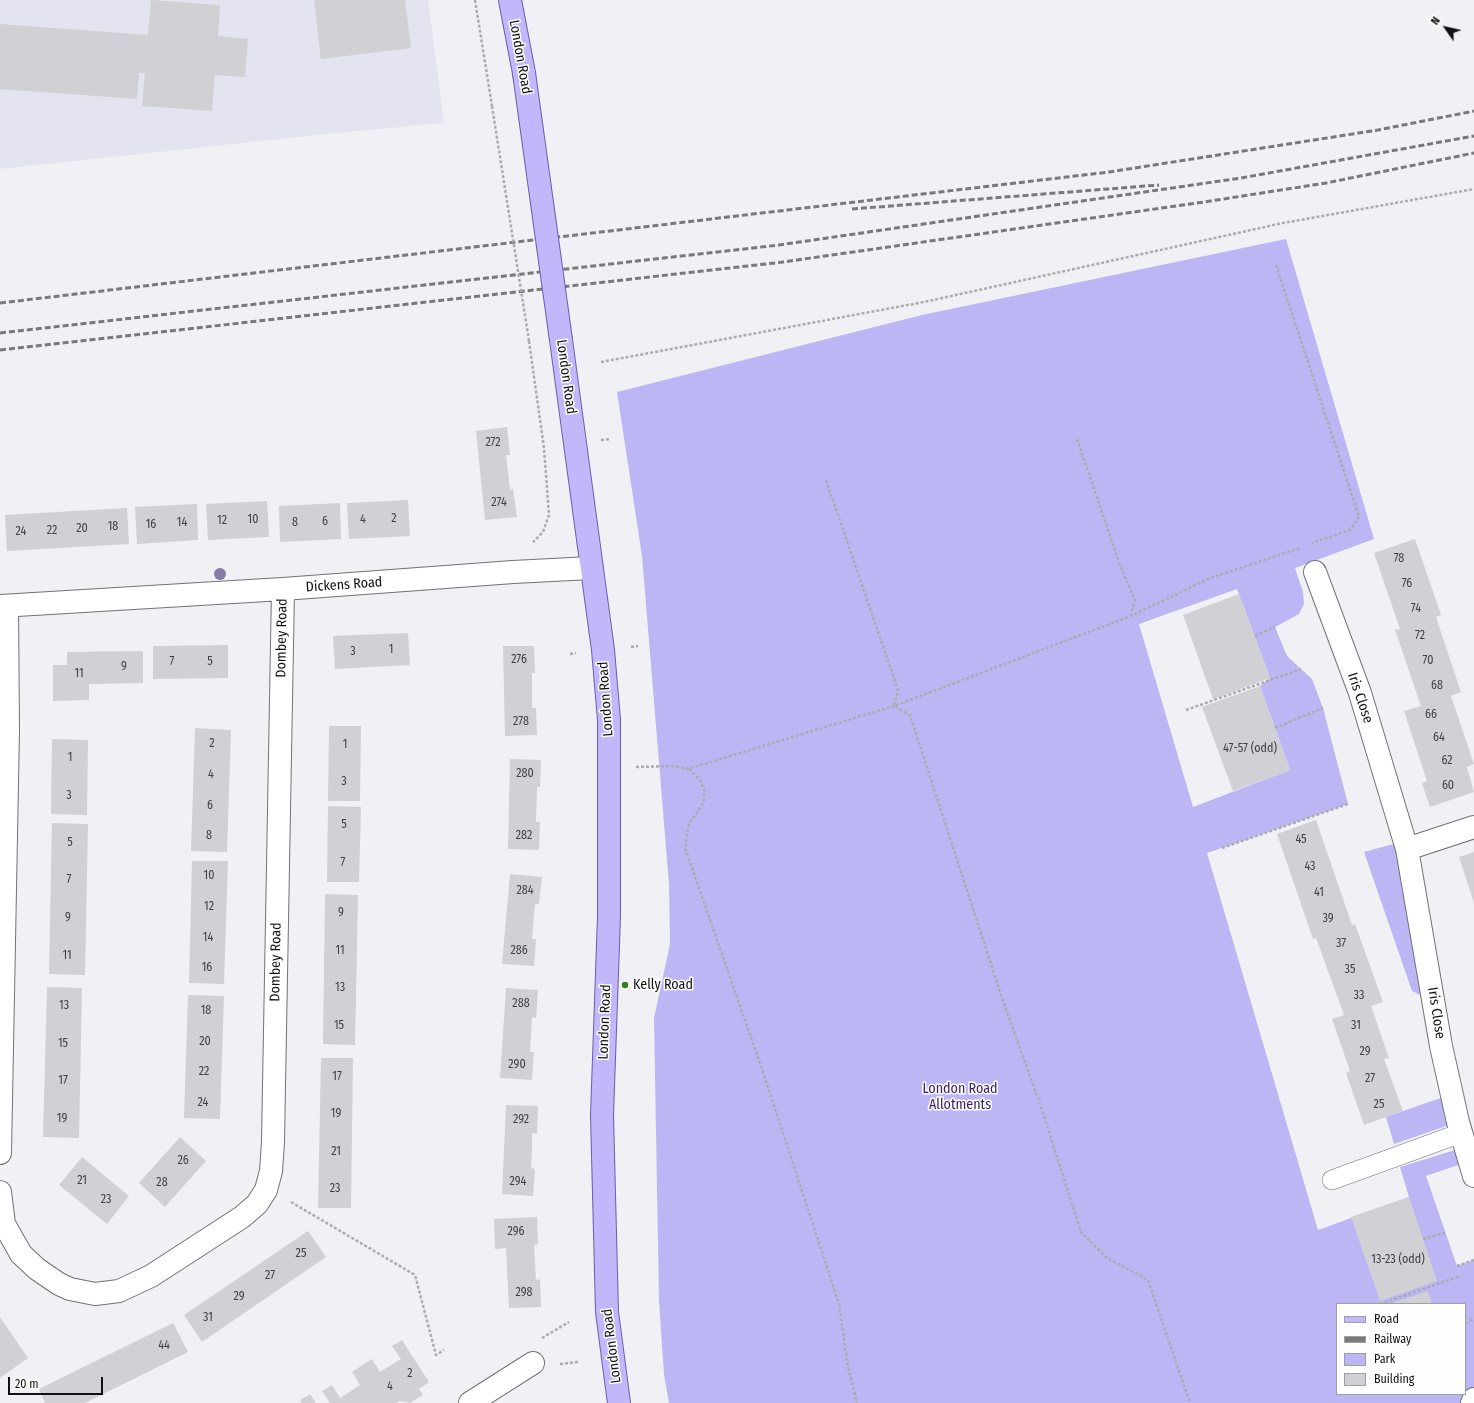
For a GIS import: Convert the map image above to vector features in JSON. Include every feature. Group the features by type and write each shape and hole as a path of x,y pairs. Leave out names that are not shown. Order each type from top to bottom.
{"main road":[{"name":"London Road","path":"510,0 524,73 561,340 604,666 609,720 609,916 602,1115 607,1312 619,1403"}],"street":[{"name":"Dickens Road","path":"4,606 591,568"},
{"name":"Iris Close","path":"1315,572 1360,693 1407,849 1441,1046 1461,1133 1474,1176"},
{"name":"Dombey Road","path":"0,1192 4,1224 14,1245 28,1261 58,1284 82,1292 107,1294 133,1285 151,1276 201,1245 250,1210 257,1204 266,1190 271,1170 273,1142 283,589"},
{"path":"0,1153 8,730 4,606"},
{"path":"1407,849 1474,827"},
{"path":"470,1403 533,1363"},
{"path":"1472,1403 1474,1399"}],"lane":[{"path":"1332,1180 1461,1133"}],"path":[{"path":"475,0 529,341 544,448 549,515 543,532 530,545"},
{"path":"601,362 924,302 1283,223 1474,189"},
{"path":"610,766 672,766 688,769 894,706 1131,616 1210,578 1350,530 1359,517 1276,265"},
{"path":"1078,439 1120,565 1135,600 1131,616"},
{"path":"826,480 898,690 894,706"},
{"path":"1255,636 1275,627"},
{"path":"1186,710 1301,669"},
{"path":"894,706 910,715 1002,998 1041,1107 1081,1232 1107,1258 1148,1280 1190,1403"},
{"path":"1275,728 1323,708"},
{"path":"688,769 700,780 704,789 704,802 689,824 685,848 760,1065 839,1304 848,1367 857,1403"},
{"path":"1222,848 1348,804"},
{"path":"287,1200 415,1275 436,1355 444,1350"},
{"path":"1423,1239 1445,1232"},
{"path":"1457,1266 1474,1260"},
{"path":"1383,1303 1460,1276"},
{"path":"536,1341 569,1322"}],"shaded area":[{"path":"0,0 428,0 444,123 0,169"}],"green space":[{"name":"London Road Allotments","path":"1286,239 1374,539 1295,568 1303,592 1304,604 1299,614 1275,627 1287,656 1312,679 1323,708 1348,804 1207,853 1318,1230 1409,1197 1400,1167 1465,1147 1470,1161 1426,1176 1457,1266 1474,1260 1474,1399 1472,1403 669,1403 664,1375 659,1301 654,1018 670,944 669,884 642,556 617,392 922,315","holes":["1237,589 1270,678 1260,686 1290,770 1193,807 1139,624"]},
{"path":"1405,841 1434,1002 1412,991 1364,852"},
{"path":"1452,1094 1458,1122 1394,1144 1386,1117"}],"building":[{"path":"151,0 220,5 218,36 248,39 245,77 215,75 212,111 142,106 145,73 139,73 137,99 0,89 0,24 148,35"},
{"path":"314,0 405,0 411,48 321,59"},
{"path":"507,427 510,455 506,455 510,490 513,489 517,517 485,520 476,431"},
{"path":"408,500 410,536 349,539 347,503"},
{"path":"267,501 269,537 208,540 206,504"},
{"path":"340,503 341,539 280,542 279,506"},
{"path":"197,504 198,540 137,544 135,507"},
{"path":"127,508 129,544 7,551 5,515"},
{"path":"1415,539 1441,615 1436,617 1461,692 1451,696 1474,764 1467,767 1474,792 1430,807 1422,783 1427,781 1404,711 1421,706 1395,630 1400,629 1374,553"},
{"path":"1239,594 1270,678 1213,699 1183,615"},
{"path":"408,633 410,665 335,669 333,636"},
{"path":"228,645 228,678 153,679 153,646"},
{"path":"503,646 534,646 535,673 532,673 532,708 536,708 537,735 505,736"},
{"path":"143,651 143,683 89,684 89,700 53,701 53,665 67,665 67,652"},
{"path":"1260,686 1290,770 1233,791 1202,707"},
{"path":"329,726 361,726 360,801 328,801"},
{"path":"195,728 231,730 227,852 191,851"},
{"path":"52,739 88,740 87,815 51,814"},
{"path":"510,759 541,760 540,787 537,787 536,822 540,822 539,850 508,849"},
{"path":"328,806 361,807 359,882 327,882"},
{"path":"1316,820 1352,925 1355,924 1383,1002 1371,1006 1389,1058 1384,1059 1403,1111 1364,1125 1346,1073 1350,1071 1332,1019 1344,1015 1316,938 1313,939 1277,834"},
{"path":"52,823 88,824 85,975 49,974"},
{"path":"1474,852 1474,903 1459,857"},
{"path":"192,861 228,861 224,984 189,983"},
{"path":"510,874 542,877 539,904 535,904 532,939 536,939 534,966 502,964"},
{"path":"325,894 358,895 355,1045 323,1044"},
{"path":"47,987 82,988 79,1138 43,1137"},
{"path":"506,988 538,990 536,1018 532,1017 530,1052 534,1052 532,1080 500,1078"},
{"path":"188,995 224,996 220,1119 184,1118"},
{"path":"321,1058 353,1058 351,1208 318,1208"},
{"path":"506,1105 538,1106 537,1134 532,1133 531,1168 535,1169 533,1196 502,1194"},
{"path":"180,1137 206,1161 165,1207 139,1183"},
{"path":"82,1157 129,1196 107,1224 59,1185"},
{"path":"1409,1197 1437,1281 1380,1301 1351,1217"},
{"path":"537,1217 538,1244 534,1245 536,1280 540,1279 541,1307 509,1308 506,1248 495,1249 494,1219"},
{"path":"308,1231 326,1257 202,1342 184,1315"},
{"path":"1428,1291 1432,1303 1392,1303"},
{"path":"0,1317 28,1358 0,1378"},
{"path":"173,1323 188,1352 85,1403 45,1403 39,1389"},
{"path":"402,1340 429,1382 419,1389 423,1395 410,1403 399,1401 397,1403 330,1403 322,1391 332,1385 340,1398 360,1385 352,1372 372,1359 380,1372 401,1359 392,1346"},
{"path":"310,1394 316,1403 302,1403 300,1400"}],"railway":[{"path":"0,303 1109,172 1378,130 1474,111"},
{"path":"0,333 779,245 1241,178 1474,136"},
{"path":"0,350 783,262 1204,202 1326,183 1474,153"},
{"path":"852,209 1159,185"}],"place":[{"name":"Kelly Road","path":"625,985"}]}
